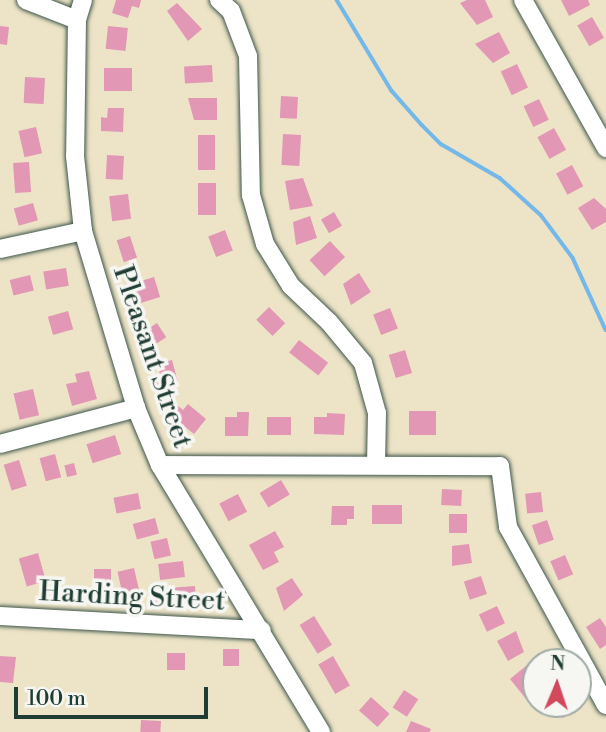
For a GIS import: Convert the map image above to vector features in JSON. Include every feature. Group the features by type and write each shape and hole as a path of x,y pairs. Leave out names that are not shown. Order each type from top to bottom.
{"street":[{"path":"26,0 77,20"},
{"name":"Pleasant Street","path":"83,0 77,20 75,156 83,231 136,408 160,465 262,630 321,732"},
{"path":"219,0 231,11 248,56 251,195 265,244 291,286 330,322 363,363 377,413 376,464"},
{"path":"523,0 606,148"},
{"path":"0,250 83,231"},
{"path":"0,444 136,408"},
{"path":"160,465 500,466 508,527 606,705"},
{"name":"Harding Street","path":"0,616 262,630"}],"building":[{"path":"116,0 141,0 139,8 132,6 128,18 112,13"},
{"path":"467,0 485,0 493,17 477,25 460,3"},
{"path":"561,0 588,0 590,5 569,16"},
{"path":"177,3 202,29 188,41 167,11"},
{"path":"592,17 604,38 589,46 577,26"},
{"path":"0,26 9,27 7,45 0,44"},
{"path":"108,26 128,28 125,51 106,49"},
{"path":"499,32 510,53 493,63 475,44"},
{"path":"517,64 528,88 512,95 501,72"},
{"path":"212,65 213,82 185,83 184,66"},
{"path":"104,68 132,68 132,91 104,91"},
{"path":"25,77 45,78 44,104 24,103"},
{"path":"281,96 298,97 297,119 280,118"},
{"path":"188,98 217,98 217,120 194,120"},
{"path":"539,99 549,120 533,127 524,106"},
{"path":"108,108 124,108 123,132 101,131 101,117 107,118"},
{"path":"36,127 42,153 25,157 18,131"},
{"path":"554,128 566,150 550,159 537,137"},
{"path":"283,134 301,135 299,166 281,165"},
{"path":"198,135 215,135 215,170 198,170"},
{"path":"107,155 124,156 123,180 106,179"},
{"path":"29,162 31,192 15,193 13,163"},
{"path":"572,165 583,186 567,195 556,173"},
{"path":"303,178 313,206 290,210 285,181"},
{"path":"198,183 216,183 216,215 198,215"},
{"path":"128,194 131,219 112,221 109,196"},
{"path":"594,198 606,209 606,222 592,230 578,208"},
{"path":"33,203 38,220 19,226 14,209"},
{"path":"334,212 342,226 329,233 321,220"},
{"path":"310,216 317,238 296,245 293,222"},
{"path":"225,230 233,251 216,257 208,236"},
{"path":"130,236 137,258 124,262 117,240"},
{"path":"330,241 345,257 325,276 310,260"},
{"path":"66,268 69,286 46,289 43,272"},
{"path":"359,273 371,292 351,305 343,284"},
{"path":"30,275 34,291 13,296 10,280"},
{"path":"154,277 160,297 135,305 129,285"},
{"path":"269,307 285,323 273,336 256,320"},
{"path":"390,308 398,329 381,335 373,314"},
{"path":"68,311 73,329 53,335 48,317"},
{"path":"157,323 166,337 148,349 139,335"},
{"path":"299,340 328,363 318,375 289,353"},
{"path":"405,350 412,373 396,378 389,355"},
{"path":"172,360 178,382 156,388 153,377 160,375 157,364"},
{"path":"89,371 97,399 72,406 66,384 77,382 75,374"},
{"path":"33,389 39,415 20,420 14,393"},
{"path":"188,404 206,419 194,434 169,414 177,405 183,410"},
{"path":"409,411 436,411 436,435 409,435"},
{"path":"237,412 249,412 248,436 225,436 225,417 237,417"},
{"path":"327,413 345,414 344,435 314,434 314,417 327,417"},
{"path":"267,417 291,417 291,435 267,435"},
{"path":"115,435 121,454 93,463 86,444"},
{"path":"55,454 61,477 46,481 40,458"},
{"path":"19,460 27,486 12,490 4,465"},
{"path":"74,463 77,475 67,477 64,465"},
{"path":"281,480 290,495 268,507 260,493"},
{"path":"442,489 462,490 461,506 441,505"},
{"path":"541,492 543,512 527,514 525,494"},
{"path":"138,493 141,509 117,513 113,498"},
{"path":"238,494 247,512 228,521 219,504"},
{"path":"372,505 402,505 402,524 372,524"},
{"path":"332,506 354,506 354,519 347,519 347,525 331,525"},
{"path":"449,514 467,514 467,533 449,533"},
{"path":"155,518 159,533 137,539 133,524"},
{"path":"547,520 554,540 539,545 532,525"},
{"path":"275,531 284,547 274,552 279,562 263,570 249,545"},
{"path":"167,538 171,556 154,559 150,542"},
{"path":"469,544 472,563 452,566 452,546"},
{"path":"38,553 46,581 27,586 19,559"},
{"path":"565,555 573,574 558,581 550,561"},
{"path":"183,561 185,577 160,580 158,564"},
{"path":"134,568 139,590 123,594 117,572"},
{"path":"94,569 111,569 111,596 94,596"},
{"path":"481,576 487,594 470,600 464,582"},
{"path":"292,578 303,595 284,611 276,588"},
{"path":"195,586 196,602 169,604 168,588"},
{"path":"165,591 167,603 155,605 153,593"},
{"path":"497,606 505,623 487,632 479,614"},
{"path":"314,616 332,645 318,654 300,625"},
{"path":"600,618 606,627 606,645 600,649 586,627"},
{"path":"516,631 522,653 508,661 497,641"},
{"path":"223,649 239,649 239,666 223,666"},
{"path":"167,653 185,653 185,670 167,670"},
{"path":"0,656 16,657 13,683 0,682"},
{"path":"333,656 350,685 335,694 318,664"},
{"path":"522,669 522,694 510,679"},
{"path":"404,690 418,699 407,717 393,708"},
{"path":"371,697 390,714 378,727 359,710"},
{"path":"141,720 161,721 160,732 140,732"},
{"path":"411,721 431,729 430,732 406,732"}],"waterway":[{"path":"337,0 392,91 422,125 441,144 500,178 541,215 573,258 606,330"}]}
